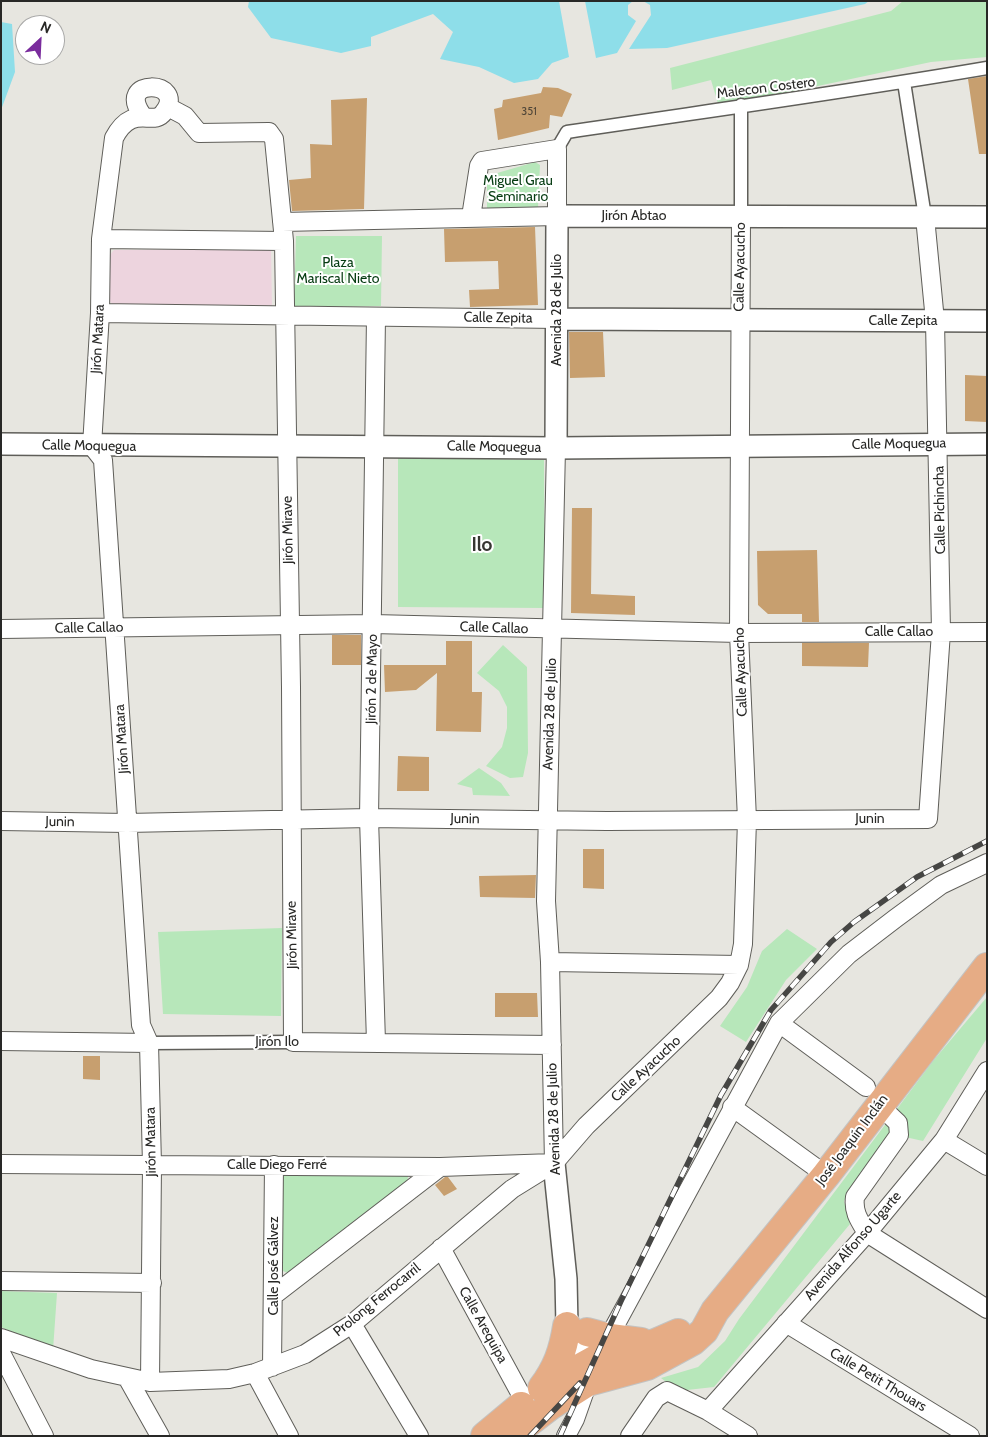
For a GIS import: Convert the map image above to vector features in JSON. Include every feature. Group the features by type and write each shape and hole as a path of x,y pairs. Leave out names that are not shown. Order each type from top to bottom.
{"main road":[{"name":"José Joaquín Inclán","path":"590,1372 647,1366 693,1341 704,1331 715,1311 826,1175 872,1096 987,966"},
{"name":"José Joaquín Inclán","path":"590,1372 696,1326 715,1311"},
{"path":"486,1436 533,1396 553,1374 563,1352 588,1332 655,1343"},
{"path":"533,1396 590,1372"},
{"path":"511,1436 590,1372"}],"street":[{"name":"Malecon Costero","path":"557,149 567,132 741,105 827,95 987,68"},
{"name":"Calle Pichincha","path":"904,82 925,217 935,321 939,443 941,632 928,819"},
{"path":"151,86 161,89 168,97 168,107 162,115 152,119 143,116 136,108 136,98 142,89 151,86"},
{"name":"Calle Ayacucho","path":"554,1163 586,1126 719,998 730,983 739,965 744,935 747,820 739,633 741,105"},
{"name":"Jirón Mirave","path":"168,107 186,116 199,133 269,132 273,135 284,241 290,624 292,1042"},
{"name":"Jirón Matara","path":"143,116 130,119 120,126 114,138 101,239 100,313 92,446 103,460 141,1025 149,1043 152,1165 150,1382"},
{"name":"Avenida 28 de Julio","path":"557,149 558,319 546,901 550,962 554,1163 566,1279 588,1332 590,1372"},
{"path":"471,217 478,166 482,162 557,149"},
{"name":"Jirón Abtao","path":"282,222 557,216 987,217"},
{"path":"101,239 284,241"},
{"name":"Calle Zepita","path":"100,313 558,319 987,321"},
{"name":"Jirón 2 de Mayo","path":"376,317 369,818 376,1042"},
{"name":"Calle Moquegua","path":"1,444 556,448 987,444"},
{"name":"Calle Callao","path":"1,629 373,624 552,630 739,633 987,632"},
{"name":"Junin","path":"1,820 127,823 369,818 607,821 928,819"},
{"path":"588,1332 732,1107 778,1023 849,954 896,918 941,885 987,863"},
{"path":"550,962 739,965"},
{"path":"778,1023 872,1096 898,1123 899,1135 855,1198 854,1208 867,1233 987,1309"},
{"name":"Jirón Ilo","path":"1,1041 149,1043 376,1042 552,1045"},
{"name":"Avenida Alfonso Ugarte","path":"708,1411 867,1233 944,1140 987,1072"},
{"path":"732,1107 826,1175"},
{"path":"944,1140 987,1166"},
{"name":"Calle Diego Ferré","path":"1,1164 440,1167 554,1163"},
{"name":"Prolong Ferrocarril","path":"1,1338 53,1358 128,1379 150,1382 219,1380 255,1373 305,1354 352,1324 512,1189 554,1163"},
{"name":"Calle José Gálvez","path":"272,1367 274,1165"},
{"path":"274,1295 440,1167"},
{"name":"Calle Arequipa","path":"441,1248 533,1396"},
{"path":"1,1281 152,1283"},
{"name":"Calle Petit Thouars","path":"786,1323 970,1436"},
{"path":"352,1324 419,1436"},
{"path":"1,1353 44,1436"},
{"path":"566,1436 575,1419 590,1372"},
{"path":"255,1373 289,1436"},
{"path":"128,1379 160,1436"},
{"path":"630,1436 656,1398 666,1391 708,1411 748,1436"}],"shaded area":[{"path":"271,249 272,307 115,306 108,300 109,256 114,250"}],"green space":[{"path":"903,1 987,1 987,57 931,62 719,107 711,80 672,90 670,68 891,11"},
{"name":"Miguel Grau Seminario","path":"535,162 540,165 538,207 535,211 487,211 487,176"},
{"name":"Plaza Mariscal Nieto","path":"296,236 382,236 381,306 294,307"},
{"path":"398,458 544,460 545,608 398,607"},
{"path":"503,645 527,667 528,753 523,777 510,778 486,766 502,747 507,728 507,707 499,691 477,673"},
{"path":"479,768 501,783 510,796 473,795 472,788 457,784"},
{"path":"282,928 281,1016 163,1014 158,932"},
{"path":"787,929 817,949 786,980 746,1042 720,1026 747,987 762,951"},
{"path":"987,997 987,1038 923,1141 896,1135 844,1201 850,1224 714,1387 678,1391 661,1378 698,1367 725,1341 739,1319 933,1061"},
{"path":"282,1171 408,1176 407,1184 290,1274 283,1271"},
{"path":"1,1291 57,1293 53,1350 1,1327"}],"water":[{"path":"249,1 559,1 569,57 552,63 538,79 514,83 479,67 440,59 453,32 433,14 371,37 371,46 341,53 271,38 248,7"},
{"path":"585,1 633,1 628,5 628,15 636,21 617,53 596,58"},
{"path":"643,1 869,1 865,4 667,48 629,49 651,15 650,5"},
{"path":"1,22 12,24 15,72 1,110"}],"building":[{"path":"987,76 987,154 979,154 968,79"},
{"path":"543,87 558,88 572,94 562,117 550,115 549,128 498,140 494,109 502,107 503,100 541,93"},
{"path":"367,98 364,209 292,211 289,180 311,178 310,144 332,145 331,100"},
{"path":"535,227 538,305 470,307 469,290 499,289 498,261 445,262 444,229"},
{"path":"569,332 603,332 605,377 570,378"},
{"path":"965,375 987,376 987,422 965,421"},
{"path":"572,508 592,508 591,594 635,596 635,615 571,613"},
{"path":"817,550 819,622 802,622 802,614 768,614 758,605 757,551"},
{"path":"332,635 361,635 361,665 332,665"},
{"path":"446,641 472,641 472,692 482,692 481,732 436,731 437,673 416,690 385,692 384,665 446,665"},
{"path":"802,643 869,643 868,667 802,666"},
{"path":"398,756 429,757 429,791 397,791"},
{"path":"583,849 604,849 604,889 583,888"},
{"path":"536,875 535,898 480,897 479,876"},
{"path":"495,993 537,993 538,1017 495,1017"},
{"path":"83,1056 100,1056 100,1080 83,1079"},
{"path":"445,1177 448,1177 457,1189 444,1196 435,1185"}],"railway":[{"path":"560,1436 621,1301 721,1095 771,1010 831,942 854,922 917,877 987,841"},
{"path":"530,1436 580,1383"}],"district":[{"name":"Ilo","path":"482,545"}]}
